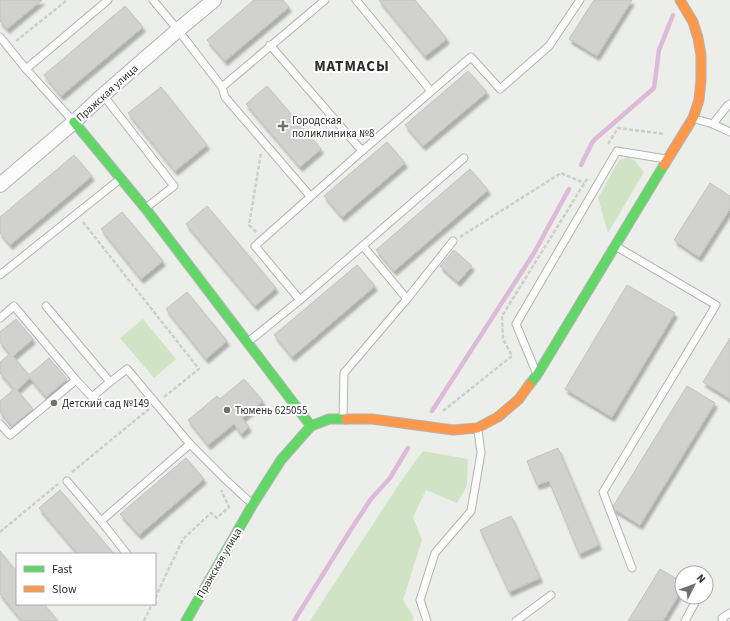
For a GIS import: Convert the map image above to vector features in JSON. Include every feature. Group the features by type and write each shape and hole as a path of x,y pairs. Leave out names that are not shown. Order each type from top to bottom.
{"street":[{"name":"Пражская улица","path":"0,185 214,0"},
{"path":"74,122 146,209 311,426 329,419 343,418 372,419 453,430 477,428 498,417 519,400 537,375 693,118 699,98 701,53 696,29 680,0"},
{"name":"Пражская улица","path":"186,621 253,504 281,460 311,426"}],"lane":[{"path":"26,69 108,0"},
{"path":"153,0 222,86 225,97 310,196"},
{"path":"222,86 325,0"},
{"path":"356,0 431,91"},
{"path":"300,300 255,246 362,150 471,57 500,89 549,46 580,0"},
{"path":"0,37 26,69 74,122"},
{"path":"270,46 362,150"},
{"path":"103,95 174,186 146,209"},
{"path":"713,124 730,104"},
{"path":"693,118 713,124 730,132"},
{"path":"537,375 516,324 617,151 668,160"},
{"path":"248,342 300,300 464,158"},
{"path":"0,275 121,179"},
{"path":"343,418 344,373 407,299 453,241"},
{"path":"363,246 407,299"},
{"path":"615,246 716,306 603,492 632,568"},
{"path":"0,318 14,306 92,397 128,369 190,444 226,480 253,504"},
{"path":"46,306 110,382"},
{"path":"0,424 10,435 76,380"},
{"path":"427,621 420,600 435,553 471,511 481,453 477,428"},
{"path":"101,521 190,444"},
{"path":"67,482 126,553"},
{"path":"516,621 551,595"},
{"path":"685,621 694,605"},
{"path":"723,621 722,618 730,613"}],"path":[{"path":"8,48 67,0"},
{"path":"607,147 618,128 664,133 679,142"},
{"path":"262,240 248,225 263,141"},
{"path":"453,241 561,173 584,183"},
{"path":"438,416 512,356 503,339 502,316 588,177"},
{"path":"156,596 182,539 210,513 217,518 229,507 220,487"},
{"path":"144,621 152,605"}],"green space":[{"path":"628,157 635,161 644,172 608,233 598,198 619,160"},
{"path":"143,319 176,359 154,378 120,338"},
{"path":"423,451 468,459 467,486 457,503 426,490 413,517 422,540 403,600 414,618 411,621 310,621 401,481"}],"building":[{"path":"0,0 42,0 7,29 0,21"},
{"path":"254,0 283,0 289,7 225,61 207,40"},
{"path":"379,0 415,0 447,39 425,56"},
{"path":"594,0 632,0 597,56 569,39"},
{"path":"125,6 143,27 61,96 44,75"},
{"path":"468,71 487,92 423,146 405,125"},
{"name":"Городская поликлиника №8","path":"267,86 321,149 300,167 246,104"},
{"path":"161,87 207,145 175,171 128,113"},
{"path":"387,142 405,163 342,217 324,196"},
{"path":"74,155 92,176 10,245 0,233 0,217"},
{"path":"470,169 488,190 394,271 376,250"},
{"path":"710,183 730,196 730,209 699,257 674,240"},
{"path":"207,206 276,288 255,306 186,224"},
{"path":"122,212 163,261 141,279 101,229"},
{"path":"454,250 472,266 458,282 440,266"},
{"path":"357,265 375,286 292,357 274,335"},
{"path":"627,285 675,313 612,417 565,389"},
{"path":"187,292 227,341 206,359 166,309"},
{"path":"16,319 33,339 13,356 29,375 49,358 67,379 46,397 30,378 17,390 33,409 12,426 0,412 0,401 14,389 0,373 0,362 10,354 0,342 0,332"},
{"path":"730,338 730,399 703,382"},
{"name":"Тюмень 625055","path":"244,379 263,401 242,418 249,427 241,434 234,424 208,445 188,420 217,396 220,399"},
{"path":"687,386 715,403 640,525 612,508"},
{"path":"558,448 599,545 579,554 549,481 537,485 527,461"},
{"path":"186,458 204,479 139,535 120,514"},
{"path":"60,490 113,553 77,553 39,508"},
{"path":"511,516 540,578 509,592 480,530"},
{"path":"0,551 16,571 16,605 45,605 58,621 22,621 0,594"},
{"path":"660,569 674,577 674,602 663,621 628,621"}],"waterway":[{"path":"581,165 593,141 654,88 659,50 673,15"},
{"path":"432,411 534,253 569,189"},
{"path":"294,621 371,499 390,478 408,448"}],"traffic: fast":[{"path":"74,122 146,209 311,426"},
{"path":"529,385 537,375 664,165"},
{"path":"186,621 253,504 281,460 311,426 329,419 346,419"}],"traffic: slow":[{"path":"664,165 693,118 699,100 701,80 701,55 698,38 693,22 680,0"},
{"path":"346,419 372,419 453,430 477,428 498,417 519,399 529,385"}],"place":[{"name":"Городская поликлиника №8","path":"283,126"},
{"name":"Детский сад №149","path":"54,403"},
{"name":"Тюмень 625055","path":"227,410"}],"district":[{"name":"МАТМАСЫ","path":"352,66"}]}
